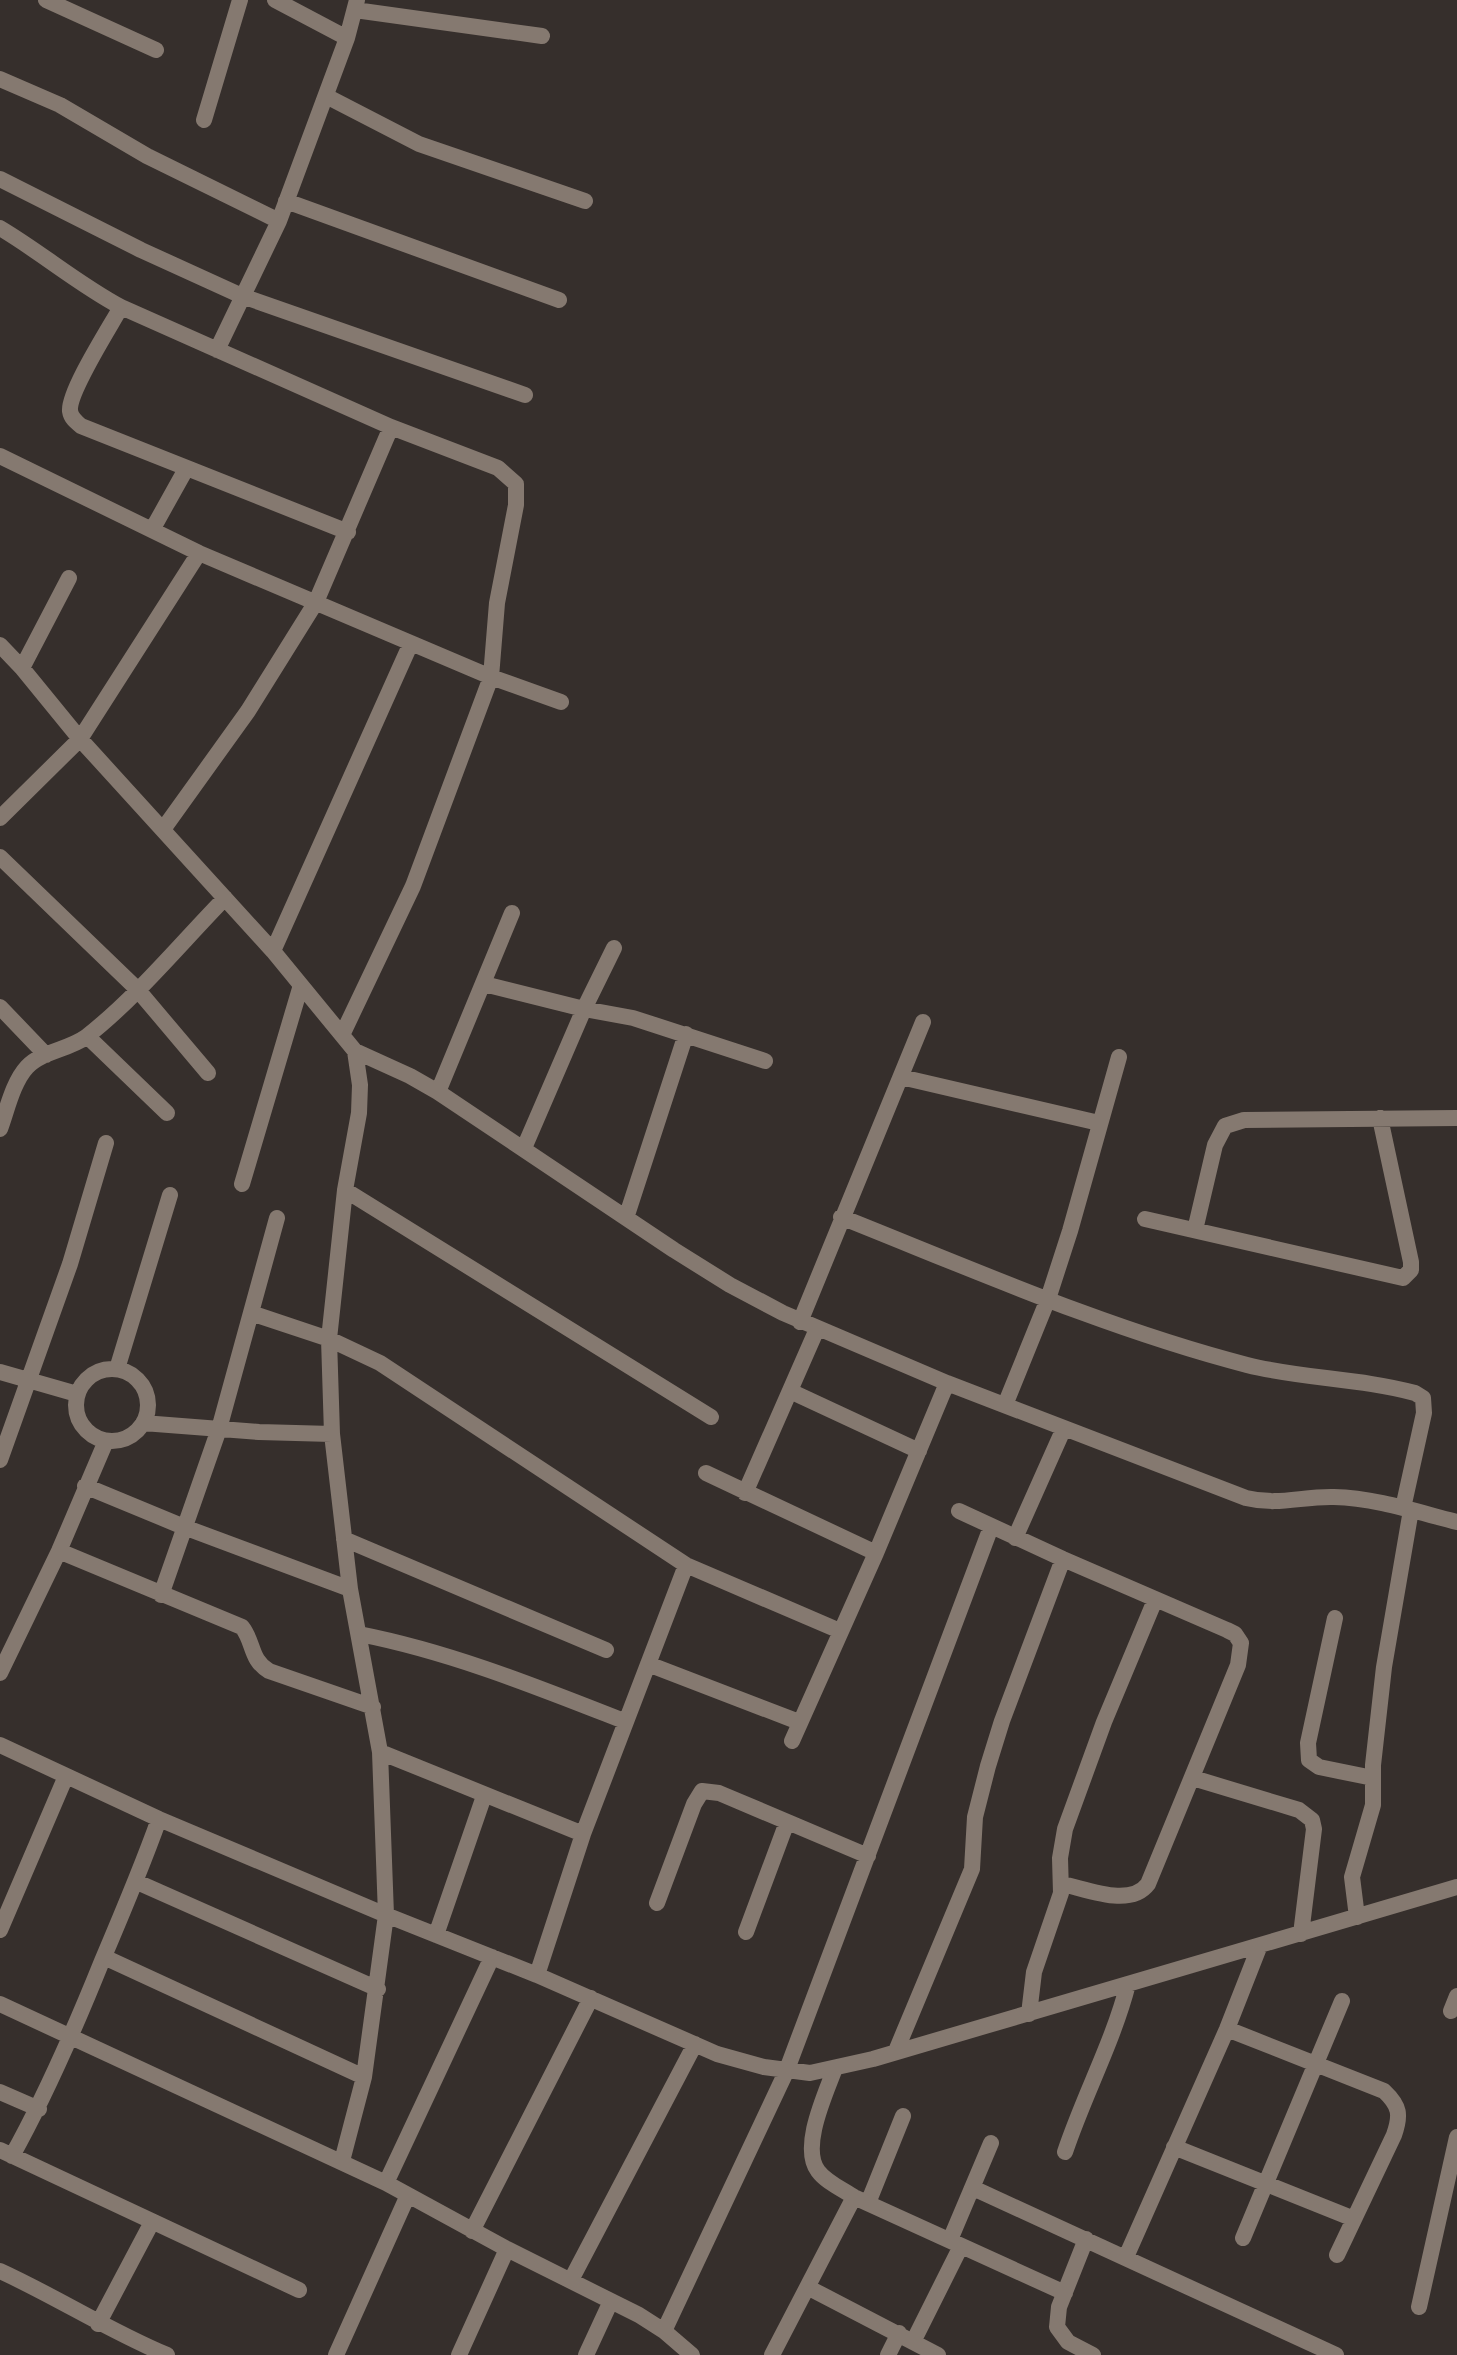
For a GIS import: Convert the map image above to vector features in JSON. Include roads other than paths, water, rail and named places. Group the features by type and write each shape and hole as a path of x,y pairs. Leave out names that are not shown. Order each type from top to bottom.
{"street":[{"path":"46,0 156,50"},
{"path":"204,120 240,0"},
{"path":"275,0 347,38"},
{"path":"217,350 279,221 347,38 356,5 542,36"},
{"path":"0,79 60,105 147,156 279,221"},
{"path":"326,96 419,144 585,201"},
{"path":"0,179 141,250 242,296 525,395"},
{"path":"286,201 559,300"},
{"path":"0,229 35,249 88,289 121,307 391,427 498,468 516,484 516,505 497,603 491,677 413,886 343,1033"},
{"path":"121,307 77,387 70,413 74,420 81,426 186,469 348,532"},
{"path":"164,828 248,711 316,602 391,427"},
{"path":"0,456 199,553 491,677 561,702"},
{"path":"152,530 186,469"},
{"path":"0,818 80,739 199,553"},
{"path":"22,668 69,578"},
{"path":"273,951 411,643"},
{"path":"0,645 80,739 273,951 355,1051 360,1085 359,1113 345,1190 329,1339 332,1434 350,1589 380,1752 386,1915 364,2077 342,2161"},
{"path":"0,857 137,989 208,1073"},
{"path":"0,1129 24,1070 46,1055 74,1045 87,1036 225,898"},
{"path":"438,1092 512,913"},
{"path":"524,1148 614,948"},
{"path":"484,984 633,1018 765,1061"},
{"path":"242,1184 301,985"},
{"path":"0,1007 46,1055"},
{"path":"800,1322 923,1022"},
{"path":"626,1218 686,1034"},
{"path":"87,1036 167,1113"},
{"path":"355,1051 438,1092 730,1285 800,1322 947,1383 1246,1498 1265,1503 1330,1496 1352,1498 1457,1522"},
{"path":"1005,1405 1048,1299 1119,1057"},
{"path":"901,1077 1099,1123"},
{"path":"1145,1219 1395,1277 1408,1275 1411,1262 1380,1118"},
{"path":"1195,1230 1215,1145 1225,1126 1244,1120 1457,1118"},
{"path":"0,1460 70,1264 106,1143"},
{"path":"345,1190 711,1417"},
{"path":"117,1369 170,1195"},
{"path":"841,1217 1048,1299 1186,1348 1250,1366 1415,1393 1423,1398 1424,1413 1384,1667 1373,1805 1352,1877 1357,1917"},
{"path":"161,1595 219,1429 277,1218"},
{"path":"251,1313 329,1339 380,1363 686,1565 840,1631"},
{"path":"745,1493 817,1329"},
{"path":"103,1369 117,1369 130,1373 141,1383 147,1396 148,1410 143,1423 133,1434 120,1440 106,1441 82,1427 76,1414 77,1394 90,1376 103,1369"},
{"path":"0,1372 77,1394"},
{"path":"792,1741 947,1383"},
{"path":"790,1391 919,1451"},
{"path":"143,1423 332,1434"},
{"path":"1015,1538 1064,1428"},
{"path":"0,1673 59,1551 106,1441"},
{"path":"706,1473 876,1553"},
{"path":"85,1486 350,1589"},
{"path":"959,1511 1227,1630 1235,1634 1241,1643 1238,1665 1148,1884 1142,1892 1127,1896 1062,1884"},
{"path":"664,2331 786,2072 991,1527"},
{"path":"344,1539 606,1650"},
{"path":"59,1551 242,1627 257,1661 269,1671 373,1707"},
{"path":"896,2051 972,1869 975,1817 1002,1721 1063,1559"},
{"path":"537,1975 624,1721 686,1565"},
{"path":"1029,2014 1034,1972 1059,1902 1062,1884 1060,1858 1065,1829 1104,1722 1155,1600"},
{"path":"1335,1618 1308,1743 1309,1760 1319,1767 1373,1778"},
{"path":"359,1634 400,1642 485,1668 624,1721"},
{"path":"648,1664 799,1722"},
{"path":"0,1745 159,1819 537,1975 695,2044 739,2061 786,2072 810,2073 835,2068 1457,1887"},
{"path":"380,1752 583,1834"},
{"path":"0,1930 66,1776"},
{"path":"1193,1778 1299,1810 1312,1820 1314,1829 1301,1934"},
{"path":"657,1903 694,1804 702,1791 719,1793 868,1856"},
{"path":"436,1935 484,1796"},
{"path":"159,1819 137,1882 39,2109 6,2153 299,2290"},
{"path":"746,1932 787,1822"},
{"path":"137,1882 378,1989"},
{"path":"1126,2257 1227,2029 1260,1945"},
{"path":"104,1957 364,2077"},
{"path":"386,2183 492,1957"},
{"path":"1065,2152 1091,2080 1115,2028 1128,1984"},
{"path":"472,2231 591,1998"},
{"path":"1243,2238 1342,2001"},
{"path":"0,2004 386,2183 472,2231 611,2301 664,2331 692,2355"},
{"path":"1227,2029 1384,2091 1397,2103 1400,2117 1394,2135 1337,2255"},
{"path":"571,2280 695,2044"},
{"path":"835,2068 815,2125 812,2158 823,2176 861,2200 1065,2293"},
{"path":"0,2092 39,2109"},
{"path":"772,2355 861,2200 903,2116"},
{"path":"1419,2307 1449,2216 1457,2137"},
{"path":"888,2355 906,2337 956,2243 991,2143"},
{"path":"1174,2147 1354,2219"},
{"path":"973,2188 1336,2355"},
{"path":"336,2355 408,2195"},
{"path":"98,2324 152,2222"},
{"path":"1086,2239 1056,2318 1057,2327 1068,2342 1093,2355"},
{"path":"459,2355 507,2249"},
{"path":"0,2271 46,2292 98,2324 167,2355"},
{"path":"809,2288 938,2355"},
{"path":"586,2355 611,2301"}]}
